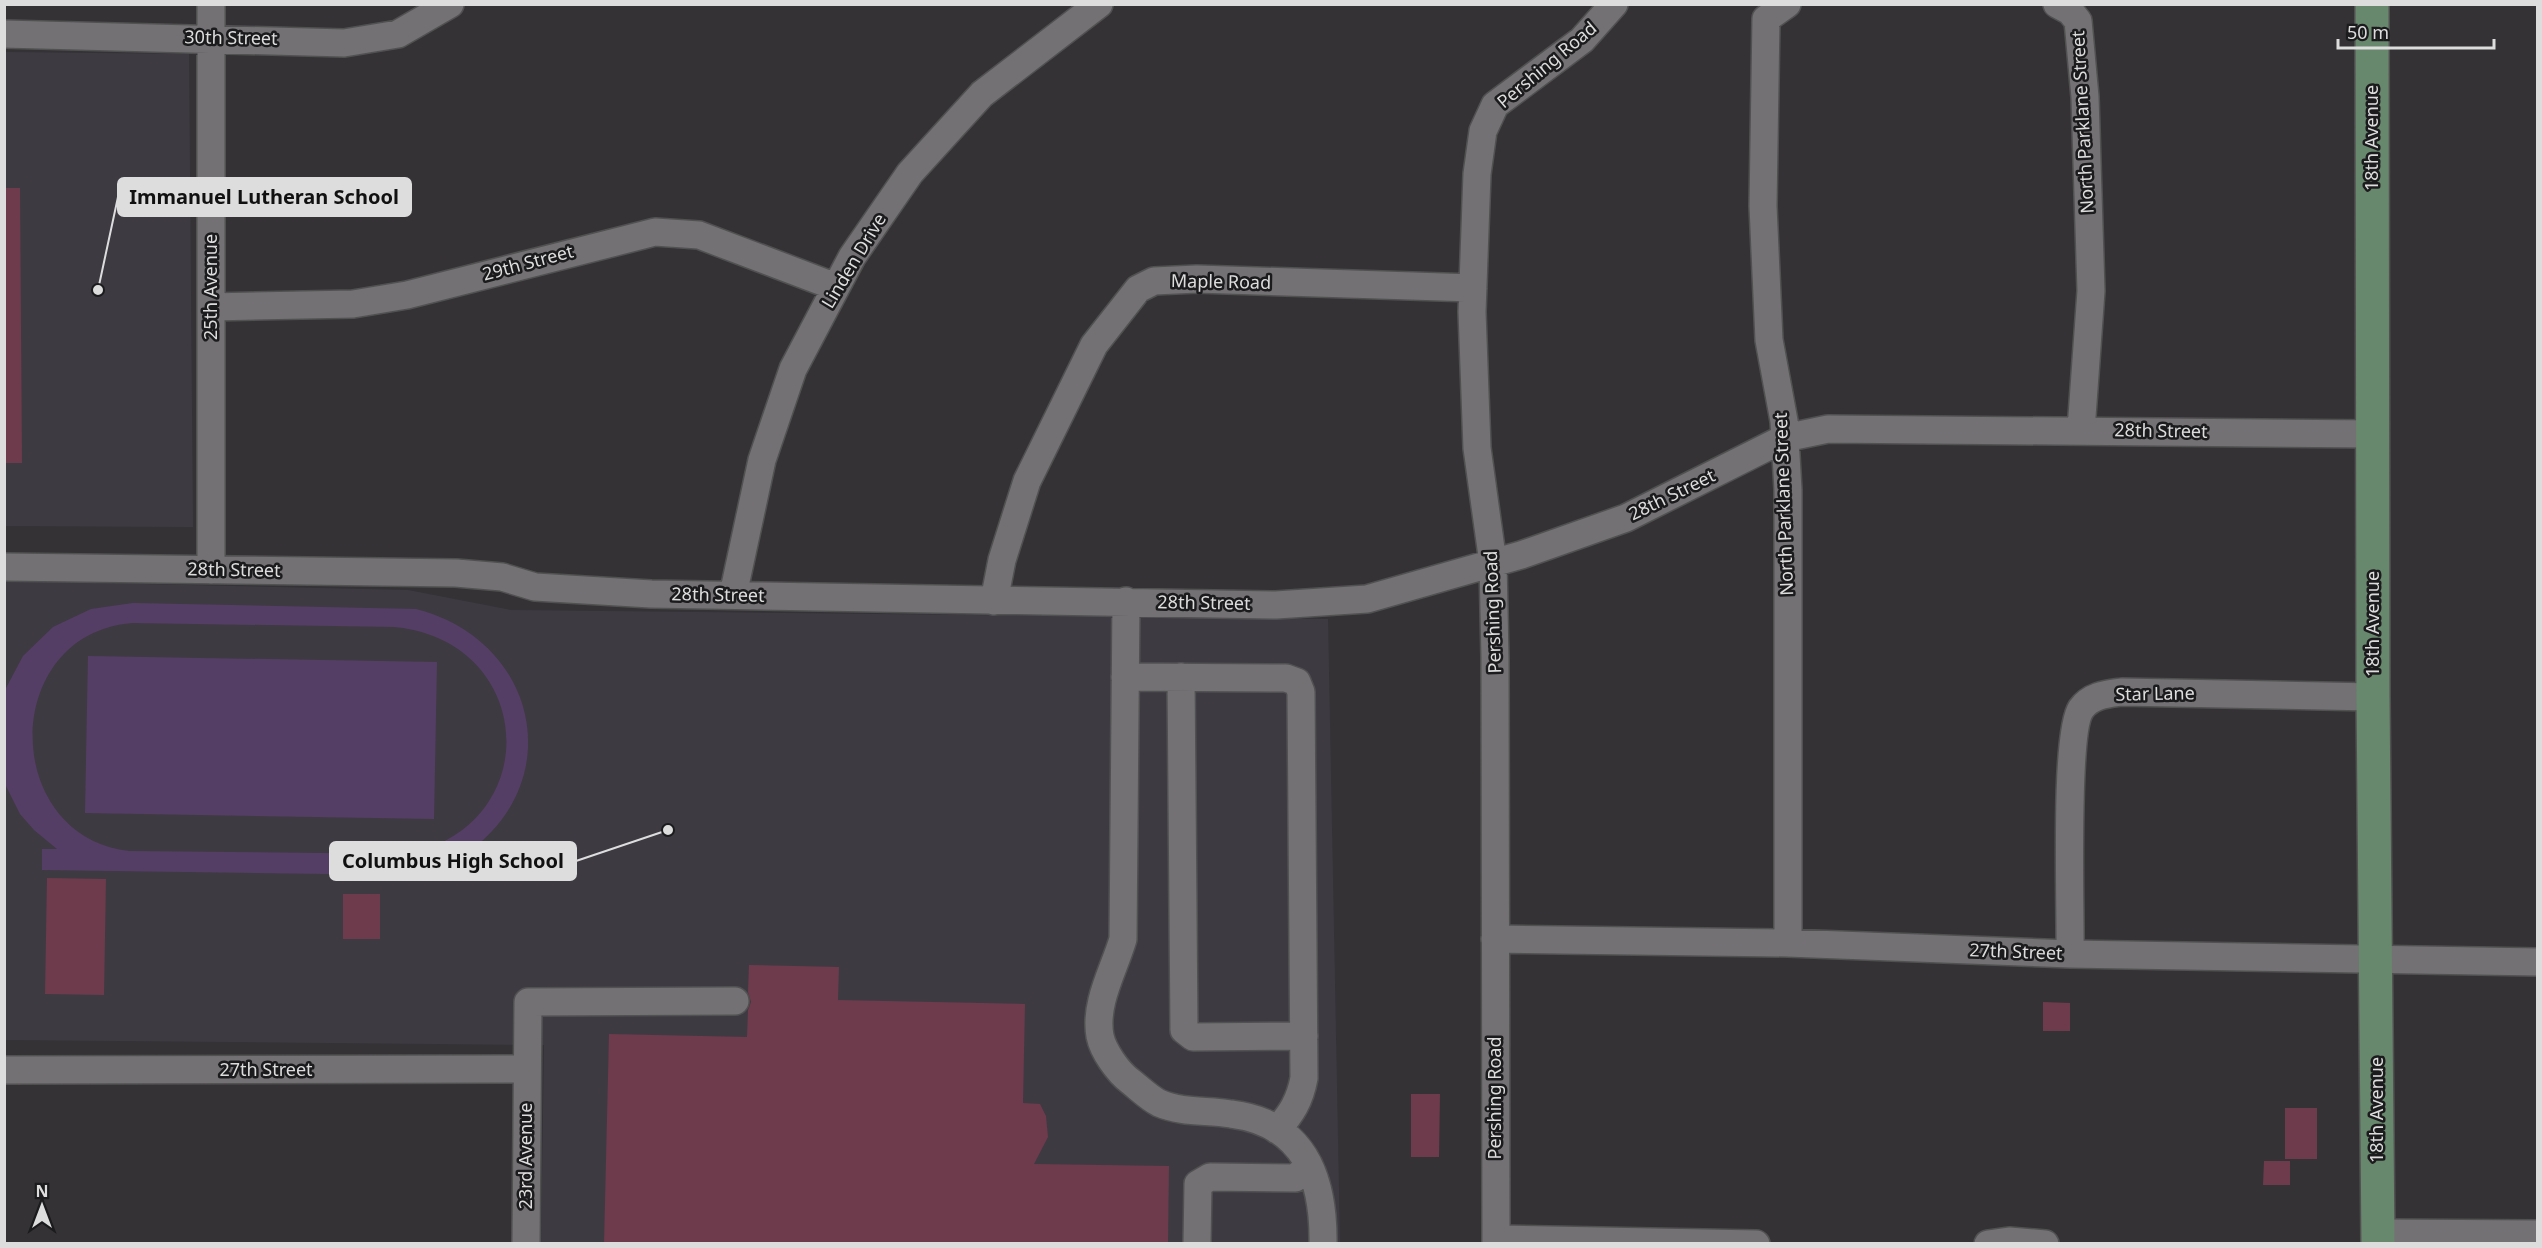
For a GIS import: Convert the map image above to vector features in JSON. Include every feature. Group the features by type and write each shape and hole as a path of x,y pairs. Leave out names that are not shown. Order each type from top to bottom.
{"main road":[{"name":"18th Avenue","path":"2372,4 2373,697 2378,1238"}],"street":[{"name":"25th Avenue","path":"211,4 211,570"},
{"name":"30th Street","path":"4,34 344,43 398,34 450,4"},
{"name":"Linden Drive","path":"733,596 762,460 793,369 852,256 910,173 982,94 1099,4"},
{"name":"Pershing Road","path":"1496,1241 1493,563 1477,448 1473,288 1477,174 1483,131 1495,105 1582,40 1614,4"},
{"name":"North Parklane Street","path":"1787,4 1766,19 1763,206 1769,340 1785,438 1788,490 1788,943"},
{"name":"North Parklane Street","path":"2057,4 2070,11 2078,21 2085,97 2091,291 2081,430"},
{"name":"29th Street","path":"211,307 353,304 407,295 655,232 699,235 836,287"},
{"name":"Maple Road","path":"994,601 1002,560 1027,481 1095,345 1138,289 1154,281 1197,279 1473,288"},
{"name":"28th Street","path":"4,567 456,573 502,578 536,587 733,596 1276,605 1367,599 1493,563 1626,518 1785,438 1828,429 2373,434"},
{"path":"1126,601 1123,939 1114,971 1101,1002 1100,1037 1120,1073 1158,1102 1196,1112 1231,1114 1266,1122 1295,1143 1317,1179 1323,1216 1323,1244"},
{"path":"1125,677 1286,678 1297,682 1301,692 1304,1078 1301,1097 1292,1113 1277,1130"},
{"path":"1181,677 1184,1030 1193,1037 1304,1036"},
{"name":"Star Lane","path":"2070,954 2072,749 2080,710 2094,697 2122,692 2373,697"},
{"name":"27th Street","path":"1495,939 1788,943 2070,954 2538,962"},
{"name":"23rd Avenue","path":"526,1244 528,1002 735,1001"},
{"name":"27th Street","path":"4,1070 527,1069"},
{"path":"1197,1244 1198,1184 1202,1180 1210,1177 1295,1178 1309,1166"},
{"path":"2378,1238 2538,1233"},
{"path":"1496,1241 1756,1244"},
{"path":"1988,1244 2009,1241 2045,1244"}],"shaded area":[{"path":"5,52 189,54 193,527 5,526"},
{"path":"5,581 408,590 511,610 1328,619 1340,1243 541,1243 544,1045 5,1040"},
{"path":"133,603 416,609 457,626 490,650 513,681 526,717 528,754 518,791 497,825 464,855 481,856 481,876 42,870 42,849 57,849 34,830 20,814 5,784 5,690 23,656 53,627 91,609","holes":["132,623 395,627 441,640 476,664 497,697 506,734 502,772 485,807 454,836 409,854 129,851 87,837 56,811 38,775 33,736 39,696 58,661 89,635"]},
{"path":"88,656 437,662 434,819 85,813"}],"building":[{"path":"4,188 20,188 22,463 4,463"},
{"path":"47,878 106,879 104,995 45,994"},
{"path":"343,894 380,894 380,939 343,939"},
{"path":"749,965 839,967 838,1000 1025,1004 1023,1103 1040,1104 1046,1116 1048,1137 1034,1164 1169,1166 1168,1244 604,1244 609,1034 747,1037 748,1010 751,1002 748,992"},
{"path":"2043,1002 2070,1003 2070,1031 2043,1031"},
{"path":"1411,1094 1440,1094 1439,1157 1411,1157"},
{"path":"2285,1108 2317,1108 2317,1159 2285,1159"},
{"path":"2264,1161 2290,1161 2290,1185 2263,1185"}],"place":[{"name":"Immanuel Lutheran School","path":"98,290"},
{"name":"Columbus High School","path":"668,830"}]}
